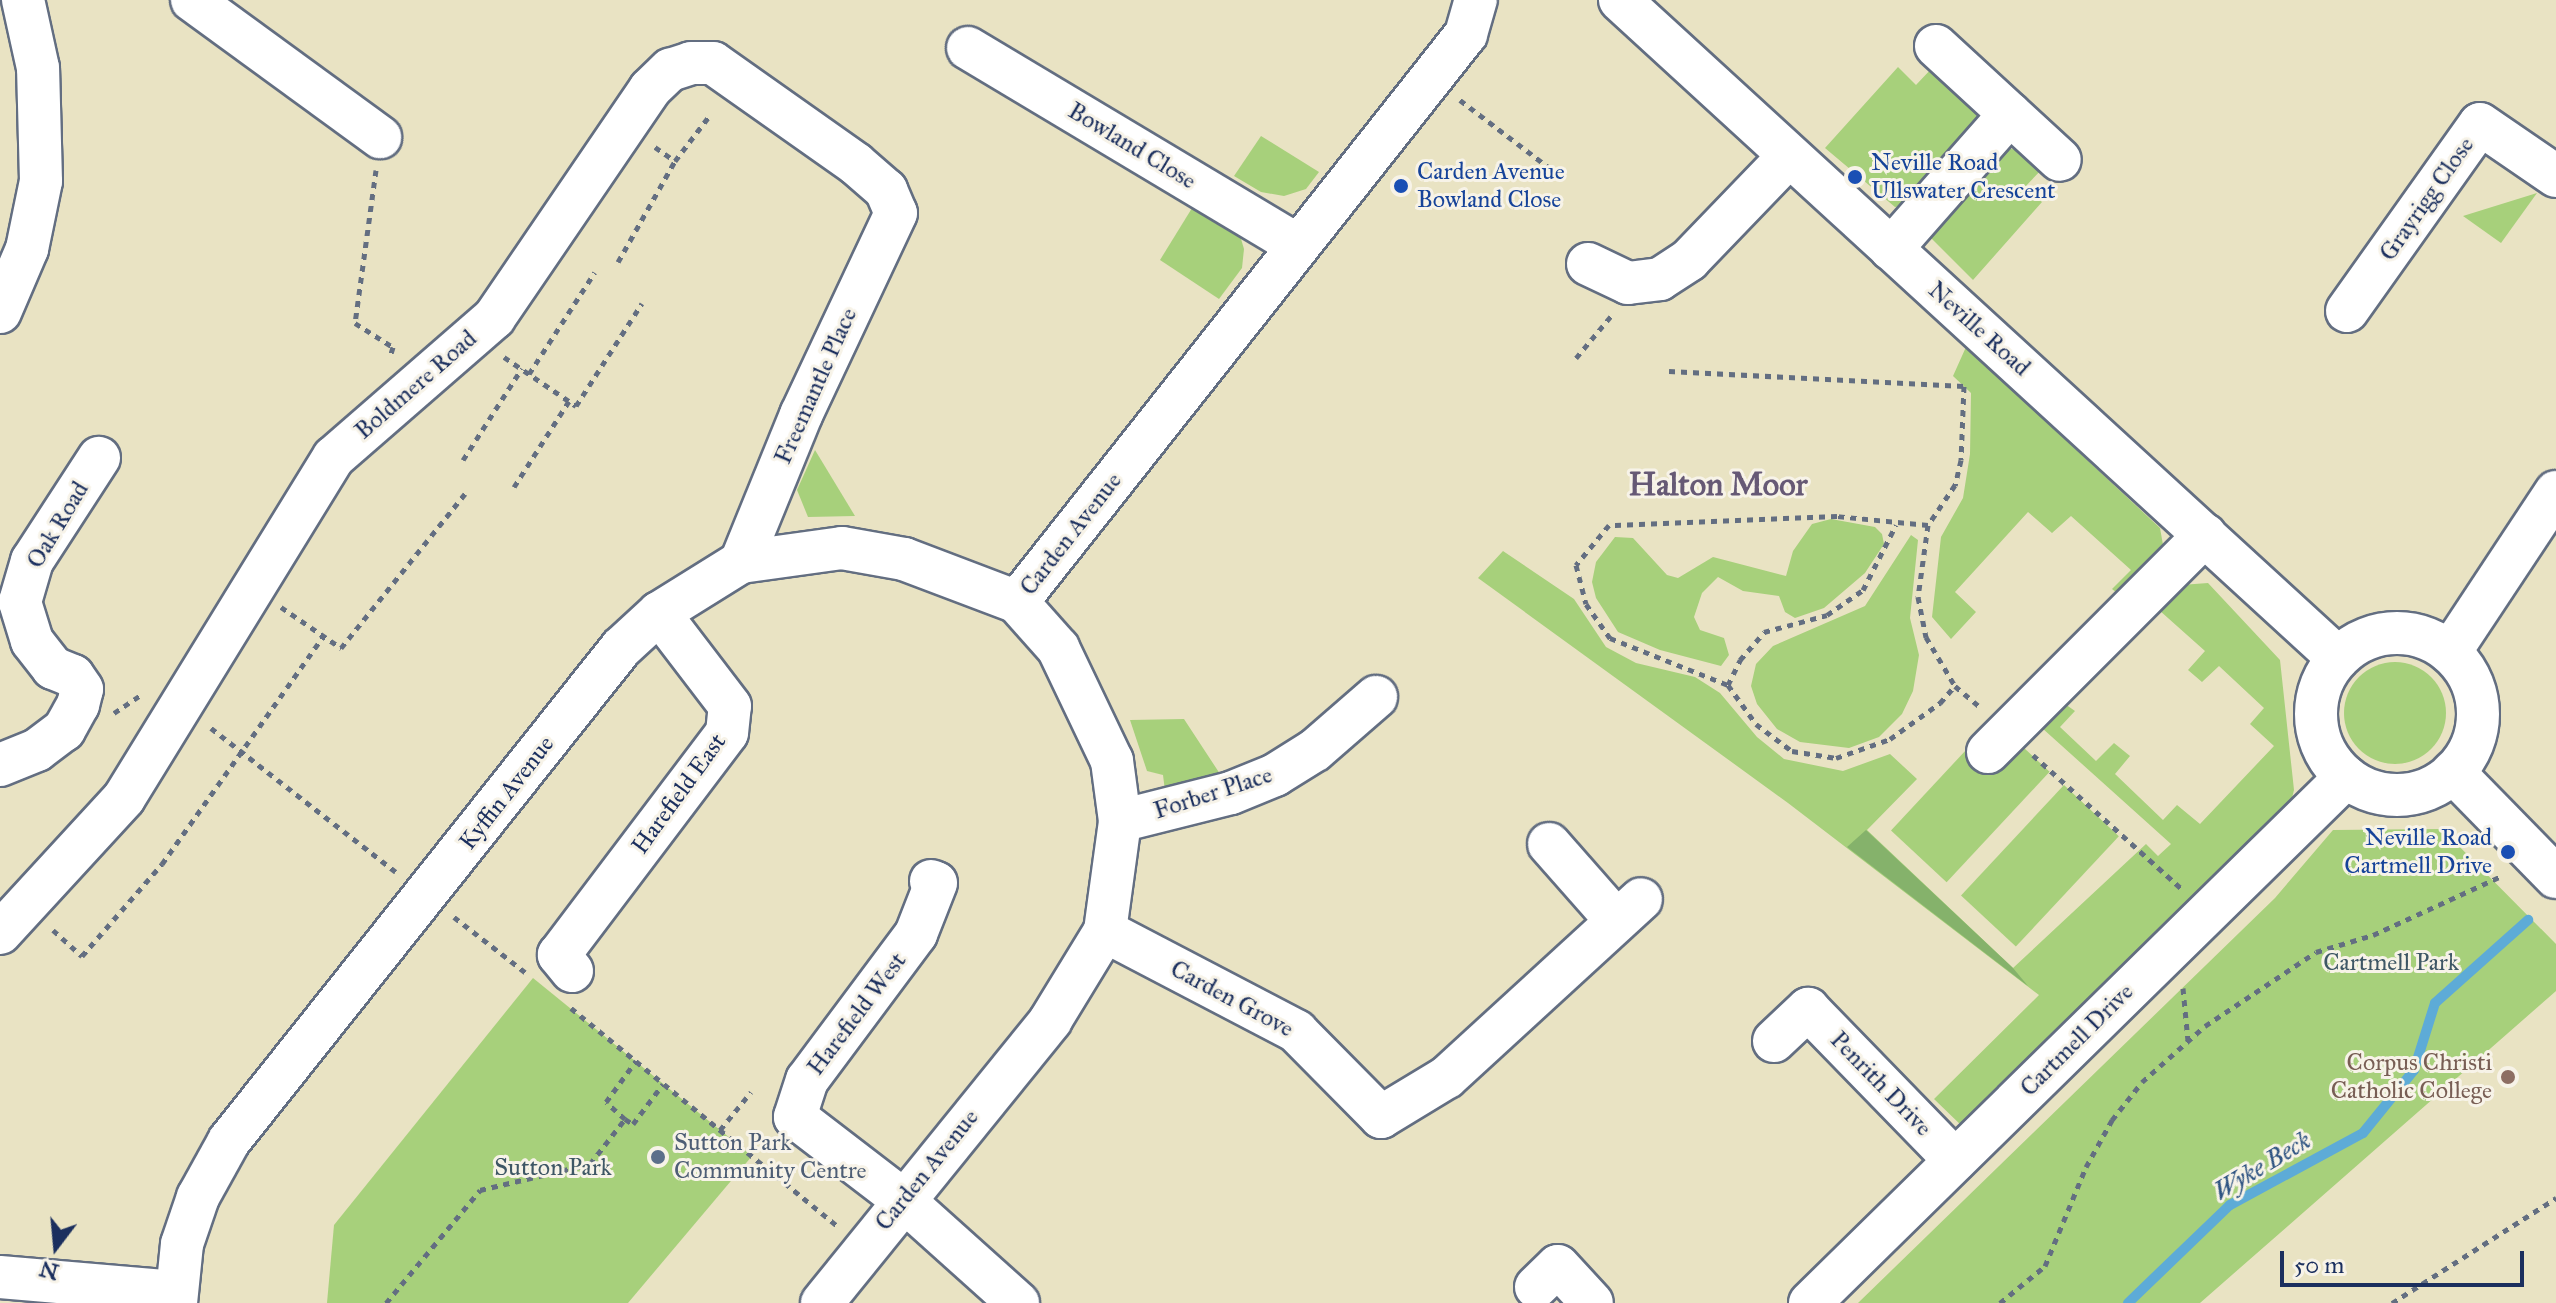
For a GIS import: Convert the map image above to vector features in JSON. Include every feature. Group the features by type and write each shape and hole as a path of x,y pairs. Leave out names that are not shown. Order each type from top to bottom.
{"street":[{"path":"0,312 27,249 41,181 38,68 23,0"},
{"path":"192,0 380,137"},
{"name":"Carden Avenue","path":"822,1303 902,1199 1050,1021 1105,931 1120,821 1112,761 1089,706 1058,648 1017,602 1296,244 1466,34 1476,0"},
{"name":"Neville Road","path":"1620,0 2338,658"},
{"path":"1936,46 2060,160"},
{"name":"Bowland Close","path":"968,48 1296,244"},
{"name":"Boldmere Road","path":"13,919 124,798 334,457 494,318 627,128 650,89 670,70 713,63 856,164 886,190 896,213"},
{"path":"1891,249 2010,114"},
{"name":"Grayrigg Close","path":"2347,311 2480,124 2556,176"},
{"path":"1588,264 1628,283 1660,279 1689,260 1789,156"},
{"name":"Freemantle Place","path":"741,562 801,415 896,213"},
{"name":"Oak Road","path":"0,765 55,737 78,705 82,689 73,676 53,668 32,641 20,602 32,561 110,455"},
{"path":"2450,652 2556,492"},
{"path":"1998,742 2205,535"},
{"name":"Kyffin Avenue","path":"175,1297 182,1244 198,1197 229,1141 621,648 659,613 741,562 842,548 904,559 1017,602"},
{"name":"Harefield East","path":"568,987 559,955 727,733 730,706 659,613"},
{"path":"2405,633 2450,652 2467,673 2477,698 2478,725 2470,750 2453,772 2432,787 2400,795 2364,788 2346,777 2327,756 2317,730 2316,702 2338,658 2357,642 2405,633"},
{"name":"Forber Place","path":"1120,821 1231,793 1275,775 1315,750 1376,697"},
{"path":"2453,772 2556,877"},
{"name":"Cartmell Drive","path":"1810,1303 2346,777"},
{"name":"Carden Grove","path":"1105,931 1296,1031 1381,1130 1447,1077 1628,910 1549,844"},
{"name":"Harefield West","path":"902,1199 795,1117 807,1080 916,934 936,883 931,881"},
{"name":"Penrith Drive","path":"1774,1041 1819,997 1955,1160"},
{"path":"902,1199 1018,1303"},
{"path":"1556,1267 1592,1303"},
{"path":"0,1277 175,1297"}],"path":[{"path":"1439,69 1456,83 1449,91 1555,172"},
{"path":"618,262 675,161 710,115"},
{"path":"627,128 675,161"},
{"path":"380,137 355,323 393,347 385,372"},
{"path":"529,374 595,272"},
{"path":"474,336 576,406 642,303"},
{"path":"463,460 522,368"},
{"path":"1669,371 1964,386 1955,485 1928,525 1918,597 1926,637 1955,686 1998,742 2207,912"},
{"path":"514,487 569,401"},
{"path":"254,587 341,648 465,494"},
{"path":"1928,525 1896,525 1837,516 1609,525 1576,565 1586,604 1610,638 1728,685 1756,724 1792,751 1836,758 1890,739 1940,703 1955,686"},
{"path":"1728,685 1740,660 1764,632 1827,615 1863,590 1896,525"},
{"path":"13,919 82,956 162,864 241,751 269,720 323,637"},
{"path":"104,720 156,685 373,854"},
{"path":"2000,1303 2045,1266 2112,1120 2142,1082 2205,1026 2316,952 2373,935 2499,877"},
{"path":"568,987 636,1061 865,1247"},
{"path":"636,1061 606,1102 625,1119 633,1124 663,1084"},
{"path":"720,1130 751,1092"},
{"path":"386,1303 480,1190 590,1164 625,1119"},
{"path":"2392,1303 2556,1198"}],"green space":[{"path":"1898,67 1916,85 1933,67 1979,114 1979,123 1903,206 1895,207 1825,148"},
{"path":"1261,136 1319,172 1306,189 1284,196 1261,192 1234,176"},
{"path":"2006,148 2024,151 2043,168 2025,187 2042,202 1973,280 1929,236"},
{"path":"2537,193 2501,243 2463,216"},
{"path":"1197,200 1239,232 1244,249 1242,268 1219,299 1160,260"},
{"path":"1966,347 2160,528 2165,556 2126,600 2112,589 2131,570 2071,516 2052,533 2028,512 1955,592 1976,612 1951,639 1932,617 1941,537 1963,498 1970,454 1971,393 1953,376"},
{"path":"815,450 855,516 808,517 797,490"},
{"path":"1831,519 1875,527 1882,534 1884,544 1865,573 1824,608 1795,618 1785,612 1779,596 1743,591 1718,577 1702,593 1694,617 1700,630 1724,638 1729,655 1721,666 1660,650 1618,632 1596,598 1592,582 1596,562 1615,537 1633,538 1667,575 1678,578 1713,557 1786,576 1793,551 1812,524"},
{"path":"1911,535 1918,540 1910,618 1919,655 1913,691 1902,714 1879,737 1849,748 1800,742 1777,729 1757,704 1751,686 1756,664 1773,646 1865,606"},
{"path":"1503,551 1574,599 1606,647 1636,663 1695,677 1720,693 1757,737 1784,759 1843,771 1890,754 1917,779 1867,830 2013,968 2146,844 2158,856 2171,844 2042,728 2065,704 2075,711 2060,727 2096,761 2114,743 2130,756 2115,774 2163,820 2177,805 2200,824 2274,746 2250,724 2264,708 2219,666 2202,682 2188,670 2205,651 2159,610 2181,585 2208,583 2280,660 2294,790 2290,806 1964,1128 1934,1099 2039,995 1788,803 1478,578"},
{"path":"2395,662 2414,666 2431,677 2442,694 2446,713 2442,732 2431,749 2414,760 2395,764 2376,760 2359,749 2348,732 2344,713 2348,694 2359,677 2376,666"},
{"path":"1184,719 1222,777 1165,791 1163,775 1147,771 1130,720"},
{"path":"1994,720 2050,772 1947,882 1891,830"},
{"path":"2064,785 2119,836 2016,947 1961,895"},
{"name":"Cartmell Park","path":"2442,829 2556,944 2556,991 2200,1303 1858,1303 2275,898 2333,830"},
{"path":"1866,830 2013,968 2028,986 1847,847"},
{"name":"Sutton Park","path":"533,978 752,1156 628,1303 327,1303 334,1225"}],"waterway":[{"name":"Wyke Beck","path":"2128,1303 2230,1205 2363,1133 2414,1070 2435,1003 2528,920"}],"place":[{"name":"Neville Road Ullswater Crescent","path":"1855,177"},
{"name":"Carden Avenue Bowland Close","path":"1401,186"},
{"name":"Neville Road Cartmell Drive","path":"2508,852"},
{"name":"Corpus Christi Catholic College","path":"2508,1077"},
{"name":"Sutton Park Community Centre","path":"658,1157"}],"district":[{"name":"Halton Moor","path":"1718,485"}]}
